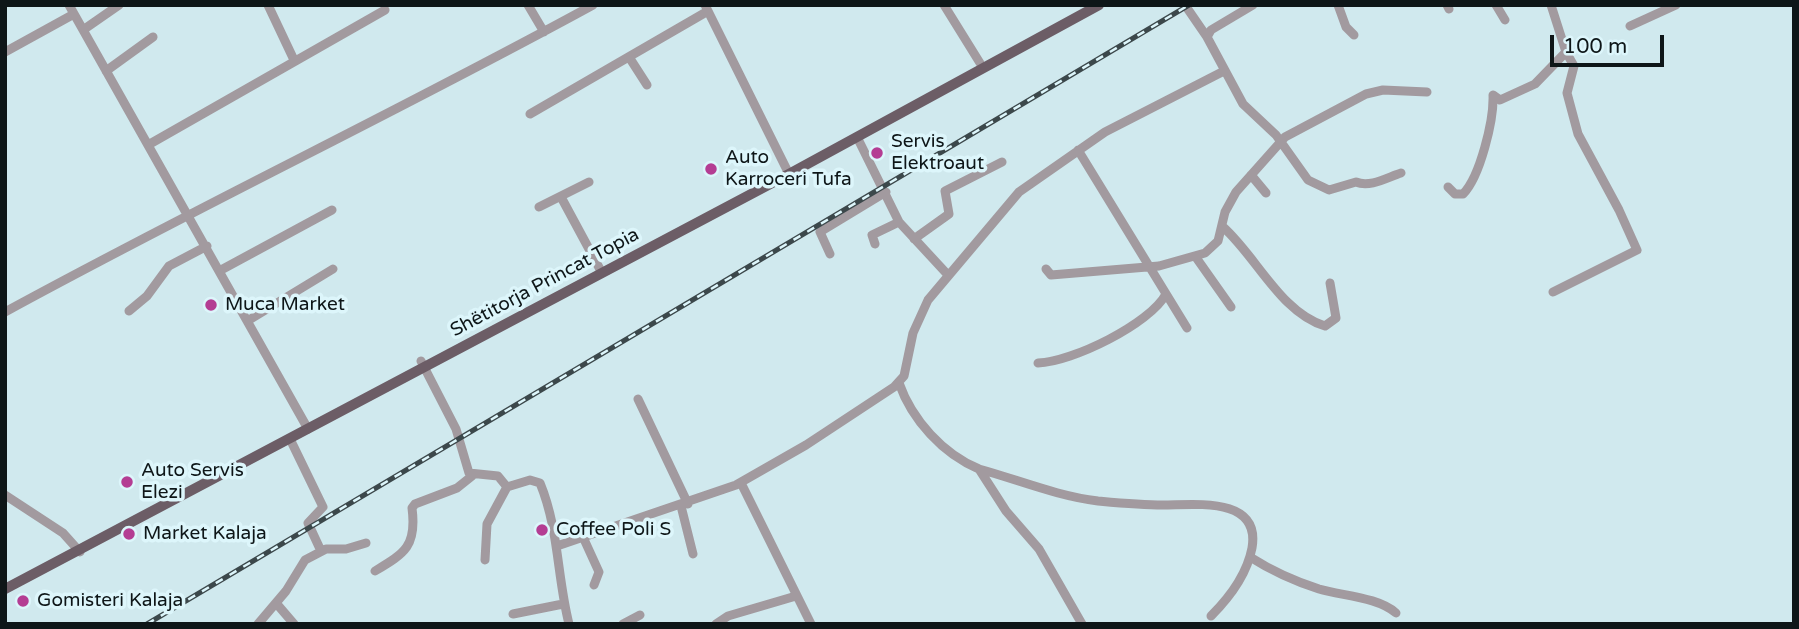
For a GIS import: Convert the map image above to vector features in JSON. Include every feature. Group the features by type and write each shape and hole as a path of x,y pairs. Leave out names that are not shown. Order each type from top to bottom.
{"main road":[{"name":"Shëtitorja Princat Topia","path":"5,589 80,552 290,439 423,364 789,174 1099,5"}],"street":[{"path":"83,30 120,5"},
{"path":"268,5 294,60"},
{"path":"528,5 544,32"},
{"path":"5,312 92,264 189,217 593,5"},
{"path":"944,5 980,63"},
{"path":"1185,5 1207,32 1224,71 1243,104 1279,141 1308,180 1323,189 1334,190 1356,182 1362,185 1374,183 1401,173"},
{"path":"1207,32 1252,5"},
{"path":"1338,5 1346,27 1354,35"},
{"path":"1496,5 1505,20"},
{"path":"1551,5 1566,52 1574,66 1567,93 1578,134 1637,250 1553,292"},
{"path":"1630,26 1676,5"},
{"path":"530,114 629,57 706,8 789,174"},
{"path":"5,52 72,9 308,429"},
{"path":"148,145 385,10"},
{"path":"106,71 153,37"},
{"path":"1448,187 1455,194 1462,194 1469,188 1488,136 1493,96 1500,100 1527,89 1566,52"},
{"path":"629,57 647,85"},
{"path":"557,546 685,505 741,483 806,445 899,383 906,369 909,344 917,321 928,300 1019,192 1077,150 1224,71"},
{"path":"1046,269 1051,275 1159,266 1195,256 1215,246 1229,202 1279,141 1366,94 1383,90 1427,92"},
{"path":"857,137 899,222 948,275"},
{"path":"1077,150 1187,328"},
{"path":"914,239 949,214 945,191 1002,162"},
{"path":"1251,175 1266,194"},
{"path":"539,207 589,182"},
{"path":"830,254 820,232 886,192"},
{"path":"561,197 602,273"},
{"path":"221,270 332,211"},
{"path":"874,244 872,235 899,222"},
{"path":"1223,227 1260,266 1281,297 1325,326 1336,318 1331,284"},
{"path":"129,311 147,296 169,265 207,246"},
{"path":"1195,256 1231,307"},
{"path":"249,320 333,269"},
{"path":"1038,363 1057,361 1113,336 1153,312 1166,294"},
{"path":"423,364 456,429 467,469 472,476"},
{"path":"899,383 917,419 964,463 979,469 1084,499 1128,504 1213,504 1228,507 1245,518 1252,530 1250,557 1224,602 1211,616"},
{"path":"638,399 685,505 693,554"},
{"path":"290,439 323,507 309,523 321,551"},
{"path":"979,469 1006,511 1038,549 1082,624"},
{"path":"375,571 406,551 410,544 412,508 415,504 457,488 472,476 498,476 507,487"},
{"path":"485,560 487,524 507,487 530,480 540,483 557,546 563,604 569,624"},
{"path":"741,483 811,624"},
{"path":"5,495 63,533 80,552"},
{"path":"583,537 598,572 594,585"},
{"path":"258,624 276,603 300,566 321,551 346,549 366,543"},
{"path":"1250,557 1273,572 1319,588 1387,605 1396,613"},
{"path":"716,624 728,616 796,596"},
{"path":"276,603 294,624"},
{"path":"513,614 563,604"},
{"path":"623,624 640,615"}],"railway":[{"path":"147,624 1189,5"}],"place":[{"name":"Servis Elektroaut","path":"877,153"},
{"name":"Auto Karroceri Tufa","path":"711,169"},
{"name":"Muca Market","path":"211,305"},
{"name":"Auto Servis Elezi","path":"127,482"},
{"name":"Coffee Poli S","path":"542,530"},
{"name":"Market Kalaja","path":"129,534"},
{"name":"Gomisteri Kalaja","path":"23,601"}]}
